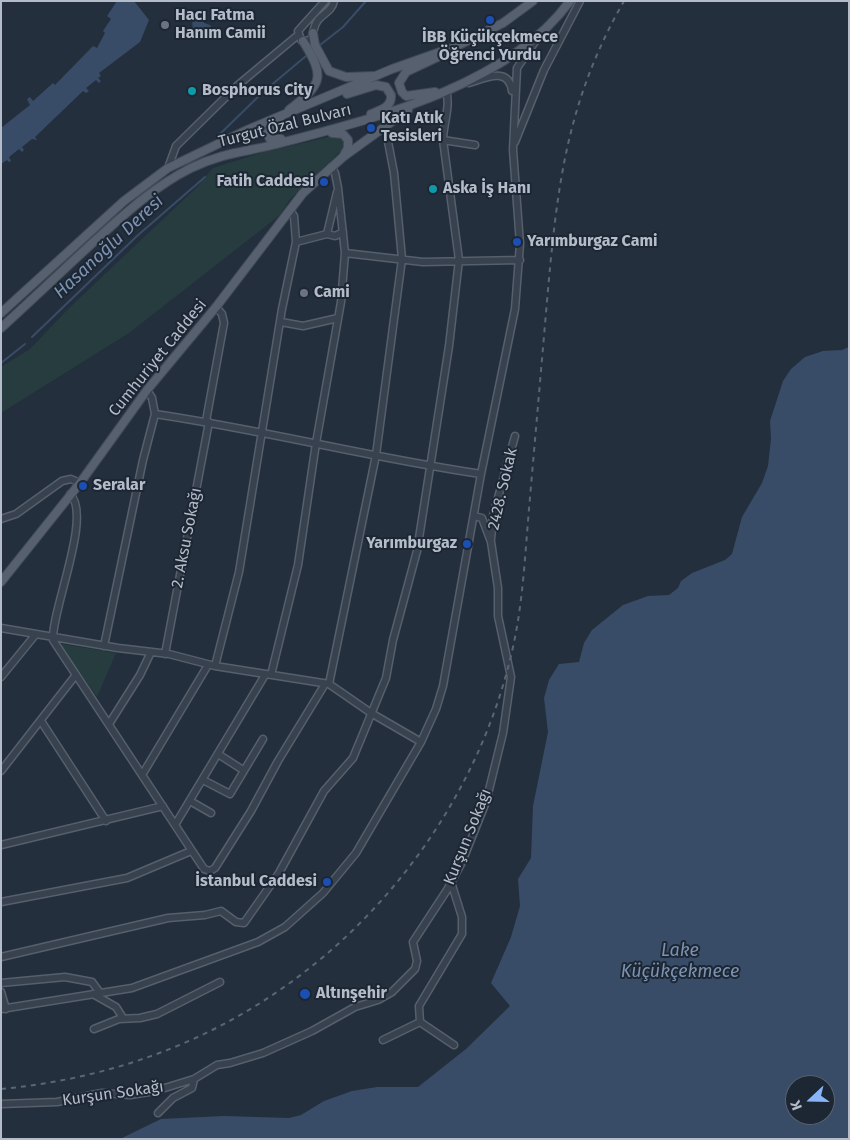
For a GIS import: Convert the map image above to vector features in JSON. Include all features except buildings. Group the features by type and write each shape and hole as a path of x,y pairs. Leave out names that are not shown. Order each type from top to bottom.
{"main road":[{"name":"Turgut Özal Bulvarı","path":"1,328 129,210 152,191 177,176 235,151 265,147 340,128 415,104 446,91 490,68 531,42 558,18 568,1"},
{"name":"Turgut Özal Bulvarı","path":"1,313 124,201 168,168 284,114 457,46 503,23 533,2"},
{"path":"312,32 319,56 329,72 346,77 377,76"},
{"path":"300,38 317,65 317,80 310,93 268,130 270,139 338,133 346,136 348,144 343,157"},
{"path":"446,91 406,96 402,92 399,83 406,72 432,61 457,46"},
{"path":"302,107 376,84 389,90 391,99 387,107 340,128"},
{"name":"Cumhuriyet Caddesi","path":"1,582 80,483 147,390 216,307 303,193 343,157 415,104"}],"street":[{"path":"300,38 300,29 325,1"},
{"path":"300,38 309,41 318,20 332,8 334,1"},
{"path":"513,150 521,124 541,78 580,1"},
{"path":"303,27 312,32"},
{"path":"1,992 4,1009 132,988 258,942 284,927 313,903 344,870 356,853 421,742 439,700 481,474 515,309 520,260 513,150 517,68 522,58 543,31"},
{"path":"168,168 176,146 182,140 238,85 300,38"},
{"path":"1,957 168,918 204,916 222,911 236,922 244,923 279,872 324,791 353,758 386,678 393,640 417,551 428,466 449,346 459,260 443,140 448,97 446,91 490,76 502,75 511,85 514,105"},
{"path":"70,494 76,504 74,546 52,638 75,676 110,724 204,869 210,871 215,868 251,811 278,760 327,684 376,455 402,259 394,173 385,126"},
{"path":"443,140 475,145"},
{"path":"175,825 268,675 298,565 316,443 338,318 345,253 338,188 335,174 331,167"},
{"path":"327,234 338,188"},
{"path":"215,666 239,572 282,309 296,242 294,216 290,210"},
{"path":"296,242 327,234 335,236 343,232"},
{"path":"345,253 442,262 459,260 520,260"},
{"name":"2. Aksu Sokağı","path":"164,654 224,323 222,314 216,307"},
{"path":"281,322 303,326 338,318"},
{"path":"104,646 143,460 155,414 152,398 147,390"},
{"path":"155,414 207,422 428,466 481,474"},
{"name":"2428. Sokak","path":"491,542 493,516 515,436"},
{"path":"1,519 16,514 62,481 71,479 80,483"},
{"name":"Kurşun Sokağı","path":"1,1104 57,1102 102,1093 138,1094 155,1091 194,1079 218,1065 263,1053 312,1031 355,1007 378,1000 392,992 415,969 417,961 413,942 462,862 486,802 503,733 512,677 498,616 498,588 491,542 482,518 474,516"},
{"path":"1,628 52,638 164,654 215,666 327,684 371,713 421,742"},
{"path":"1,678 36,634"},
{"path":"110,724 140,676 151,652"},
{"path":"142,775 208,664"},
{"path":"1,771 75,676"},
{"path":"41,721 106,821"},
{"path":"202,780 230,794 262,739"},
{"path":"218,754 243,770"},
{"path":"190,801 212,813"},
{"path":"1,845 163,806"},
{"path":"1,902 127,878 192,851"},
{"path":"420,1022 419,1006 462,934 462,917 451,882"},
{"path":"1,983 65,977 92,982 96,994 116,1007 123,1018"},
{"path":"94,1029 123,1018 140,1018 157,1014 220,982"},
{"path":"383,1040 420,1022"},
{"path":"420,1022 454,1045"},
{"name":"Kurşun Sokağı","path":"158,1113 173,1098 192,1088 194,1079"}],"green space":[{"path":"333,136 345,140 343,149 290,199 280,215 129,333 1,413 1,367 30,349 68,309 196,188 213,168 261,153"},
{"path":"62,644 116,653 97,697 62,648"}],"water":[{"path":"117,1 134,1 149,20 140,42 99,73 101,76 98,78 101,81 99,83 96,80 86,88 89,91 86,93 83,91 35,137 37,140 32,139 22,147 24,150 22,152 19,149 9,157 11,161 7,160 1,164 1,128 30,105 27,99 30,97 33,101 53,83 55,85 93,46 97,48 105,33 103,31 111,19 107,16"},
{"path":"200,11 204,23 210,25 215,35 208,34 193,39 192,13"},
{"name":"Lake Küçükçekmece","path":"849,347 849,1139 120,1139 161,1119 224,1116 289,1118 301,1115 324,1101 352,1091 377,1087 418,1087 466,1049 510,1006 491,983 511,937 520,906 518,879 531,858 533,806 548,732 544,698 549,680 559,664 579,662 584,643 592,630 623,605 648,596 669,595 678,588 681,581 692,573 725,560 732,554 742,517 762,483 768,466 771,439 770,421 783,381 791,369 805,357 823,351 842,350"}],"waterway":[{"name":"Hasanoğlu Deresi","path":"320,45 343,27 366,1"},
{"name":"Hasanoğlu Deresi","path":"220,134 263,92 306,56"},
{"name":"Hasanoğlu Deresi","path":"32,337 137,236 205,177"},
{"name":"Hasanoğlu Deresi","path":"1,363 25,344"}],"railway":[{"path":"1,1089 47,1083 91,1074 134,1062 217,1028 256,1006 293,981 329,952 362,921 392,888 420,852 445,814 467,775 486,733 501,691 513,647 523,578 551,260 560,183 577,111 589,75 604,38 624,1"}],"place":[{"name":"İBB Küçükçekmece Öğrenci Yurdu","path":"490,20"},
{"name":"Hacı Fatma Hanım Camii","path":"165,25"},
{"name":"Bosphorus City","path":"192,91"},
{"name":"Katı Atık Tesisleri","path":"371,128"},
{"name":"Fatih Caddesi","path":"324,182"},
{"name":"Aska İş Hanı","path":"433,189"},
{"name":"Yarımburgaz Cami","path":"517,242"},
{"name":"Cami","path":"304,293"},
{"name":"Seralar","path":"83,486"},
{"name":"Yarımburgaz","path":"467,544"},
{"name":"İstanbul Caddesi","path":"327,882"},
{"name":"Altınşehir","path":"305,994"}]}
